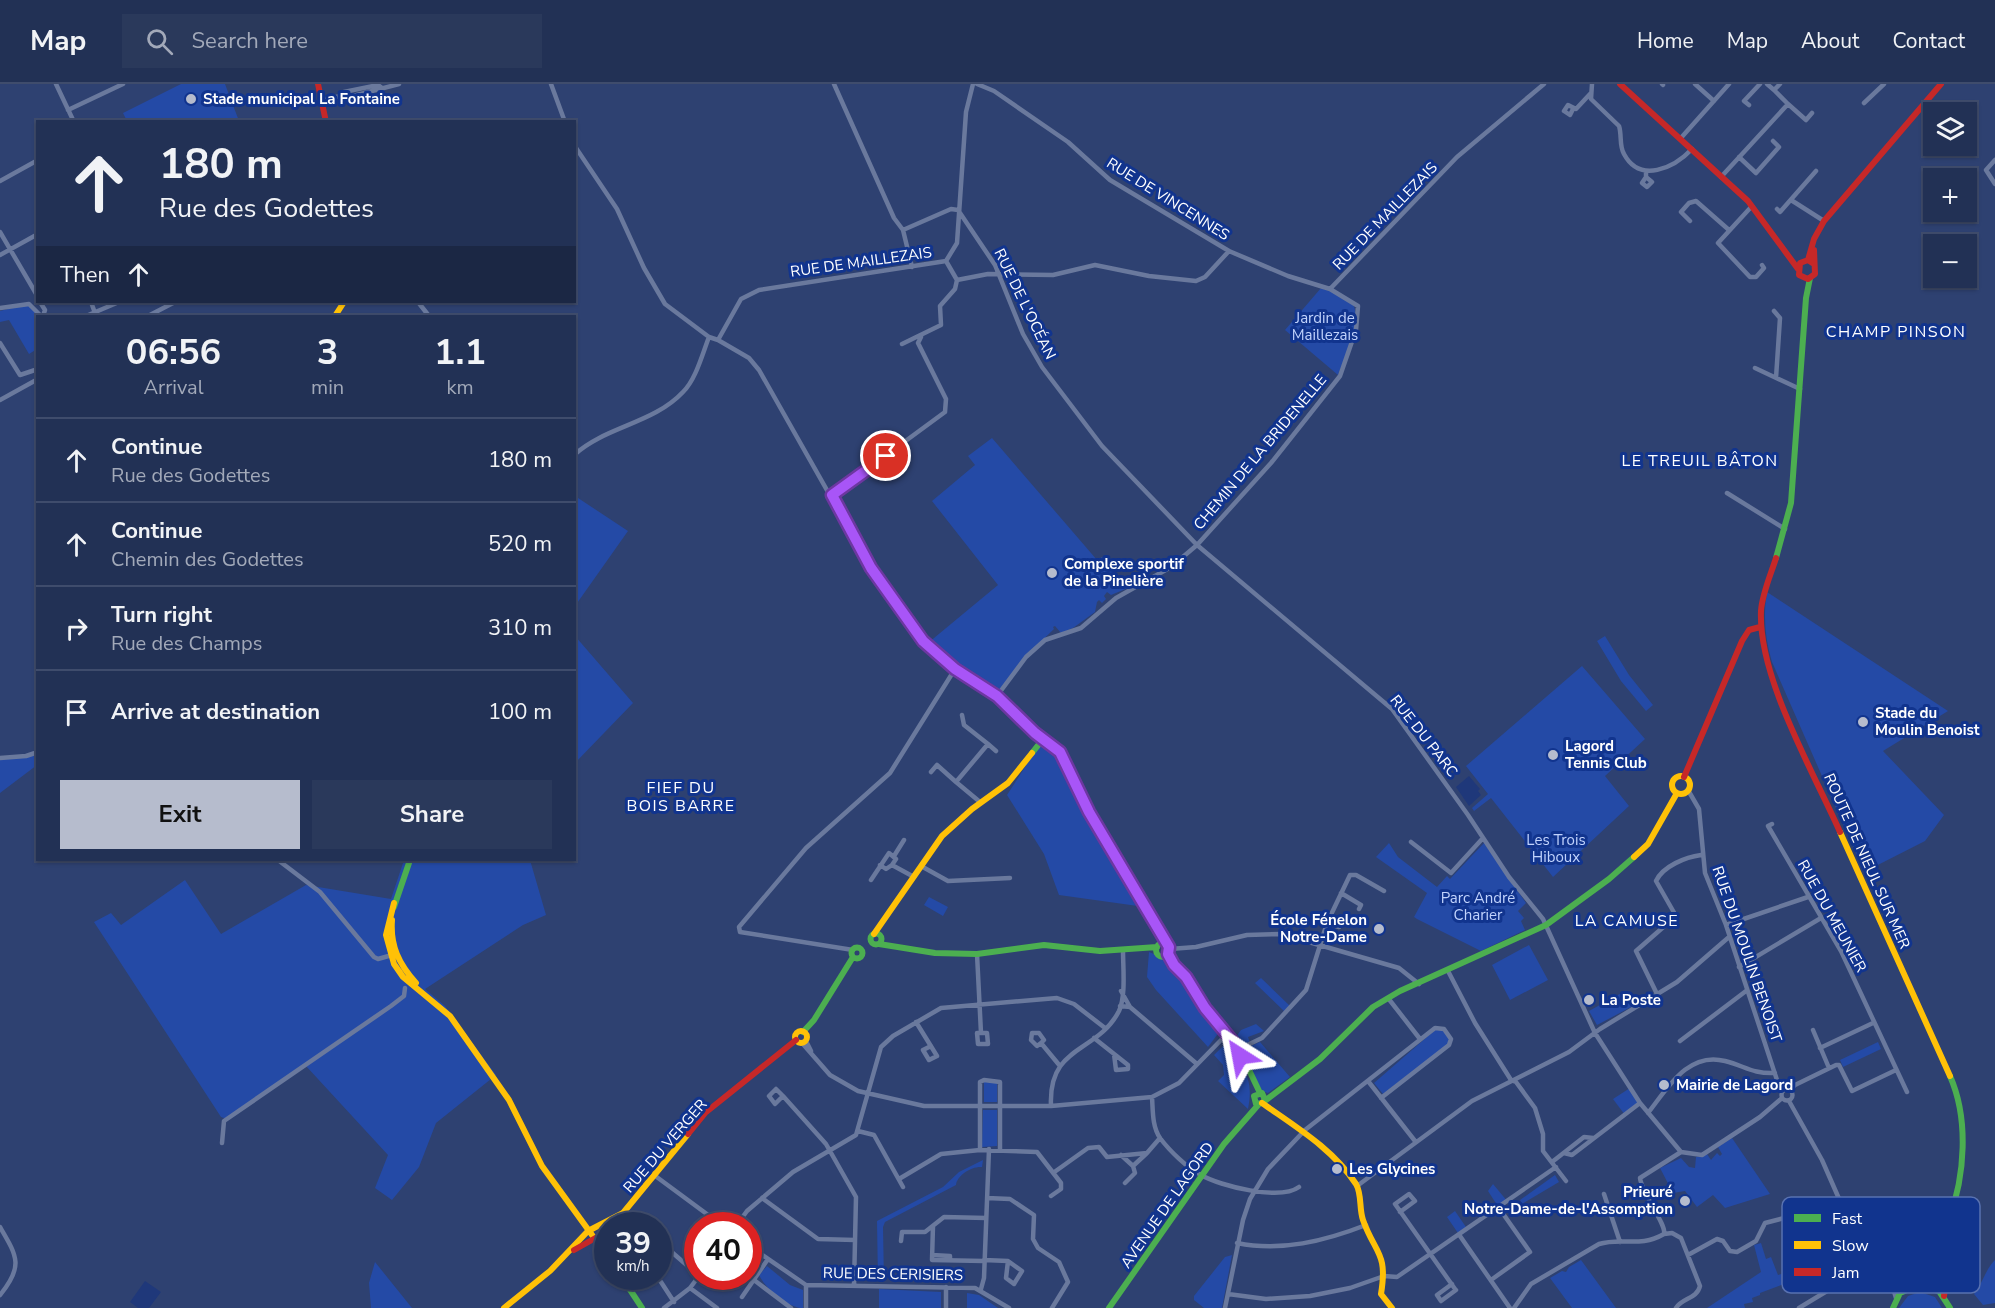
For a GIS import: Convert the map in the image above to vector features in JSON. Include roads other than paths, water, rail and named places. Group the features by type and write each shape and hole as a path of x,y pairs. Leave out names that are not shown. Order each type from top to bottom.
{"street":[{"path":"56,84 73,120"},
{"path":"68,110 111,86 123,84"},
{"path":"318,84 325,120"},
{"path":"342,84 345,98 399,84"},
{"path":"550,84 564,120"},
{"path":"834,84 894,218 903,231 912,267"},
{"path":"946,261 957,243 966,112 973,84"},
{"name":"RUE DE VINCENNES","path":"977,84 988,86 1068,142 1110,180 1229,251"},
{"name":"RUE DE MAILLEZAIS","path":"1229,251 1288,276 1330,289 1457,157 1544,84"},
{"path":"1574,109 1589,97 1592,84"},
{"path":"1620,84 1752,206 1798,269 1806,298"},
{"path":"1695,84 1714,101"},
{"path":"1680,139 1729,84"},
{"path":"1749,105 1744,101 1760,84"},
{"path":"1767,84 1806,120 1812,112"},
{"path":"1774,90 1780,84"},
{"path":"1864,103 1884,84"},
{"path":"1798,269 1808,262 1813,242 1824,221 1941,84"},
{"path":"320,100 343,94"},
{"path":"1589,97 1619,126 1622,150 1627,158 1646,175 1677,163 1692,149"},
{"path":"1721,177 1788,104"},
{"path":"1739,157 1756,173 1779,147 1773,141"},
{"path":"576,148 617,209 644,268 664,304 709,337 749,358 759,370 832,495 871,568 915,632 932,650 955,669 997,696 1005,706 1060,752 1083,800 1161,933 1167,953 1174,965 1186,977 1224,1035 1240,1053 1261,1098 1332,1155 1357,1186 1361,1213 1381,1252 1384,1276 1380,1294 1392,1308"},
{"path":"1995,160 1986,170 1995,184"},
{"path":"0,181 36,161"},
{"path":"1777,209 1780,212 1816,171"},
{"path":"1791,200 1824,221"},
{"path":"1690,221 1681,212 1689,203 1696,201 1729,230"},
{"path":"1752,206 1719,240 1719,247 1754,279 1764,268 1762,265"},
{"path":"903,231 951,208 958,210"},
{"name":"RUE DE L'OCÉAN","path":"958,210 999,274 1023,334 1042,368 1102,446 1197,545"},
{"path":"0,232 36,294"},
{"path":"0,255 36,235"},
{"path":"1780,246 1808,262 1816,271 1810,278 1806,298"},
{"path":"902,344 921,337 941,325 940,306 955,289 957,280 999,274 1053,275 1095,265 1149,276 1196,281 1205,277 1229,251"},
{"name":"RUE DE MAILLEZAIS","path":"718,340 741,299 759,290 946,261 957,280"},
{"path":"1801,277 1810,278"},
{"name":"CHEMIN DE LA BRIDENELLE","path":"997,696 1026,657 1045,640 1082,628 1116,598 1153,580 1189,552 1271,463 1340,376 1356,330 1358,306 1348,297 1330,289"},
{"name":"ROUTE DE NIEUL SUR MER","path":"1806,298 1791,503 1785,529 1762,597 1760,627 1763,652 1774,685 1952,1081 1961,1126 1962,1155 1956,1197"},
{"path":"91,303 95,314"},
{"path":"90,315 117,303"},
{"path":"150,315 173,303"},
{"path":"419,303 428,315"},
{"path":"0,308 29,304 41,315"},
{"path":"1774,311 1780,318 1776,378"},
{"path":"576,454 606,434 635,424 667,407 685,391 709,337"},
{"path":"832,495 945,411 946,399 918,343 921,337"},
{"path":"0,343 20,375 36,370"},
{"path":"1755,368 1800,388"},
{"path":"0,400 36,380"},
{"path":"1727,493 1785,529"},
{"name":"RUE DU PARC","path":"1197,545 1392,709 1546,925 1595,1033 1640,1103 1681,1152"},
{"path":"1684,777 1742,641 1749,630 1760,627"},
{"path":"856,955 740,932 741,923 806,849 890,772 955,669"},
{"path":"962,715 964,725 996,751"},
{"path":"1044,739 1008,783 980,802 942,836 879,927 876,939 891,946 935,952 977,954 1044,945 1124,950 1157,949 1167,953 1265,932 1281,934 1399,968 1419,984"},
{"path":"956,782 988,744"},
{"path":"0,758 26,756 36,753"},
{"path":"931,772 937,765 980,802"},
{"path":"1677,777 1684,777 1689,783 1688,790 1684,793 1677,793 1673,789 1673,781 1677,777"},
{"name":"RUE DU MOULIN BENOIST","path":"1688,790 1699,809 1701,855 1709,887 1726,925 1746,991 1783,1091"},
{"name":"AVENUE DE LAGORD","path":"1109,1308 1224,1144 1261,1098 1320,1059 1353,1025 1388,998 1546,925 1609,879 1641,850 1657,830 1677,793"},
{"name":"RUE DU MEUNIER","path":"1772,824 1768,826 1840,951 1907,1092"},
{"path":"1411,842 1451,873 1483,838"},
{"path":"880,865 886,869 892,865 896,859 894,856 904,840"},
{"path":"871,880 886,855 894,856"},
{"path":"1657,994 1636,951 1676,916 1656,881 1658,876 1687,857 1701,855"},
{"path":"279,861 320,892 374,957 381,958 390,955"},
{"path":"410,861 387,928 390,955 403,977 450,1016 509,1100 542,1166 594,1239 571,1252 504,1308"},
{"path":"892,865 914,878"},
{"path":"921,866 948,881 1010,878"},
{"path":"1240,1053 1262,1038 1302,995 1311,979 1328,923 1341,893 1353,874 1384,891"},
{"path":"1341,893 1361,905 1359,909"},
{"path":"1726,925 1808,897"},
{"path":"394,903 392,940 399,965 421,990"},
{"path":"1739,967 1821,918"},
{"path":"1328,923 1339,927"},
{"path":"1357,1186 1472,1101 1569,1052 1595,1033 1677,982 1729,937"},
{"name":"RUE DU VERGER","path":"624,1212 705,1113 802,1039 856,955 876,939"},
{"path":"1157,949 1165,943"},
{"path":"1051,1106 1051,1085 1060,1066 1105,1028 1120,1006 1124,950"},
{"path":"977,954 981,1033"},
{"path":"390,955 407,974"},
{"path":"1448,971 1475,1023 1511,1080 1516,1082 1535,1108 1544,1134 1544,1151 1566,1181"},
{"path":"222,1143 224,1120 391,1006 404,996 405,988"},
{"path":"1122,991 1130,1007 1197,1064"},
{"path":"1680,1041 1746,991"},
{"path":"746,1212 794,1172 852,1139 858,1131 881,1047 916,1022 941,1008 1057,998 1074,1004 1105,1028"},
{"path":"1388,998 1420,1039"},
{"path":"1120,1006 1130,1007"},
{"path":"916,1022 930,1046"},
{"path":"1820,1048 1873,1023"},
{"path":"1225,1308 1237,1243 1254,1191 1275,1159 1304,1131 1420,1039 1437,1027 1444,1029 1451,1039 1449,1045 1381,1098"},
{"path":"1813,1030 1829,1068"},
{"path":"802,1039 815,1059 843,1085 869,1094 924,1106 1000,1107 1051,1106 1152,1097 1179,1083 1224,1035"},
{"path":"1094,1038 1114,1054"},
{"path":"1041,1043 1060,1066"},
{"path":"1648,1113 1678,1075 1704,1061 1722,1060 1744,1070 1775,1072"},
{"path":"1676,1308 1680,1302 1693,1297 1700,1286 1681,1238 1665,1226 1651,1206 1641,1178 1681,1152 1702,1155 1760,1117 1782,1098 1783,1091 1790,1090 1795,1085 1829,1068 1839,1065 1852,1091 1896,1070"},
{"path":"980,1150 980,1082 998,1080 1000,1082 1000,1149"},
{"path":"1368,1081 1415,1142"},
{"path":"783,1096 775,1104 769,1096 775,1086 830,1151 856,1197 854,1286"},
{"path":"1790,1090 1793,1095 1790,1101"},
{"path":"1152,1097 1154,1124 1160,1138 1202,1176 1254,1191 1280,1192 1294,1191 1299,1188"},
{"path":"1782,1098 1790,1101 1822,1160 1838,1197"},
{"path":"1552,1162 1584,1137 1593,1138 1640,1103"},
{"path":"858,1131 874,1135 903,1187"},
{"path":"1133,1166 1160,1138"},
{"path":"1053,1173 1088,1148 1099,1147 1107,1156 1147,1153"},
{"path":"898,1179 941,1155 989,1149 1038,1152 1060,1183 1061,1189 1051,1196"},
{"path":"981,1289 989,1149"},
{"path":"1121,1155 1133,1166 1135,1173 1125,1183"},
{"path":"1228,1294 1266,1299 1310,1296 1350,1288 1384,1276 1401,1276 1556,1167"},
{"path":"654,1175 704,1212"},
{"path":"1604,1194 1620,1242"},
{"path":"762,1198 818,1239 855,1240"},
{"path":"987,1198 1010,1199 1034,1215 1034,1239 1038,1248 1059,1262 1068,1282 1052,1308"},
{"path":"1491,1280 1530,1252 1499,1208"},
{"path":"1400,1212 1452,1284"},
{"path":"925,1232 945,1217 986,1218"},
{"path":"1688,1255 1717,1239 1723,1240 1730,1251 1737,1252 1756,1241 1765,1223 1782,1219"},
{"path":"1237,1243 1274,1245 1306,1243 1340,1235 1366,1225"},
{"path":"933,1226 932,1260 1008,1261 1022,1271 1014,1284 1006,1278 1008,1261"},
{"path":"1664,1234 1665,1226"},
{"path":"0,1227 13,1250 16,1267 11,1281 0,1295"},
{"name":"RUE DU VERGER","path":"588,1231 594,1228"},
{"path":"571,1252 588,1231"},
{"path":"901,1241 902,1232 933,1232"},
{"path":"1460,1236 1512,1308 1531,1284 1599,1244 1646,1242 1672,1233"},
{"path":"672,1253 684,1263"},
{"name":"RUE DES CERISIERS","path":"762,1255 806,1285 981,1289 1009,1308"},
{"path":"762,1268 768,1259"},
{"path":"806,1285 806,1308"},
{"path":"762,1286 791,1308"},
{"path":"946,1287 946,1308"},
{"path":"630,1290 642,1308"},
{"path":"666,1290 674,1302"},
{"path":"664,1308 688,1290"},
{"path":"693,1290 717,1308"},
{"path":"742,1297 747,1290"},
{"path":"1798,1308 1824,1293"},
{"path":"1893,1308 1896,1299 1894,1293"},
{"path":"1896,1299 1904,1293"},
{"path":"1939,1293 1944,1296 1950,1308"}],"place":[{"name":"Stade municipal La Fontaine","path":"191,99"},
{"name":"Complexe sportif de la Pinelière","path":"1052,573"},
{"name":"Stade du Moulin Benoist","path":"1863,722"},
{"name":"Lagord Tennis Club","path":"1553,755"},
{"name":"École Fénelon Notre-Dame","path":"1379,929"},
{"name":"La Poste","path":"1589,1000"},
{"name":"Mairie de Lagord","path":"1664,1085"},
{"name":"Les Glycines","path":"1337,1169"},
{"name":"Prieuré Notre-Dame-de-l'Assomption","path":"1685,1201"}],"district":[{"name":"CHAMP PINSON","path":"1896,332"},
{"name":"LE TREUIL BÂTON","path":"1700,461"},
{"name":"FIEF DU BOIS BARRE","path":"681,797"},
{"name":"LA CAMUSE","path":"1627,921"}],"park label":[{"name":"Jardin de Maillezais","path":"1325,326"},
{"name":"Les Trois Hiboux","path":"1556,848"},
{"name":"Parc André Charier","path":"1478,906"}]}
